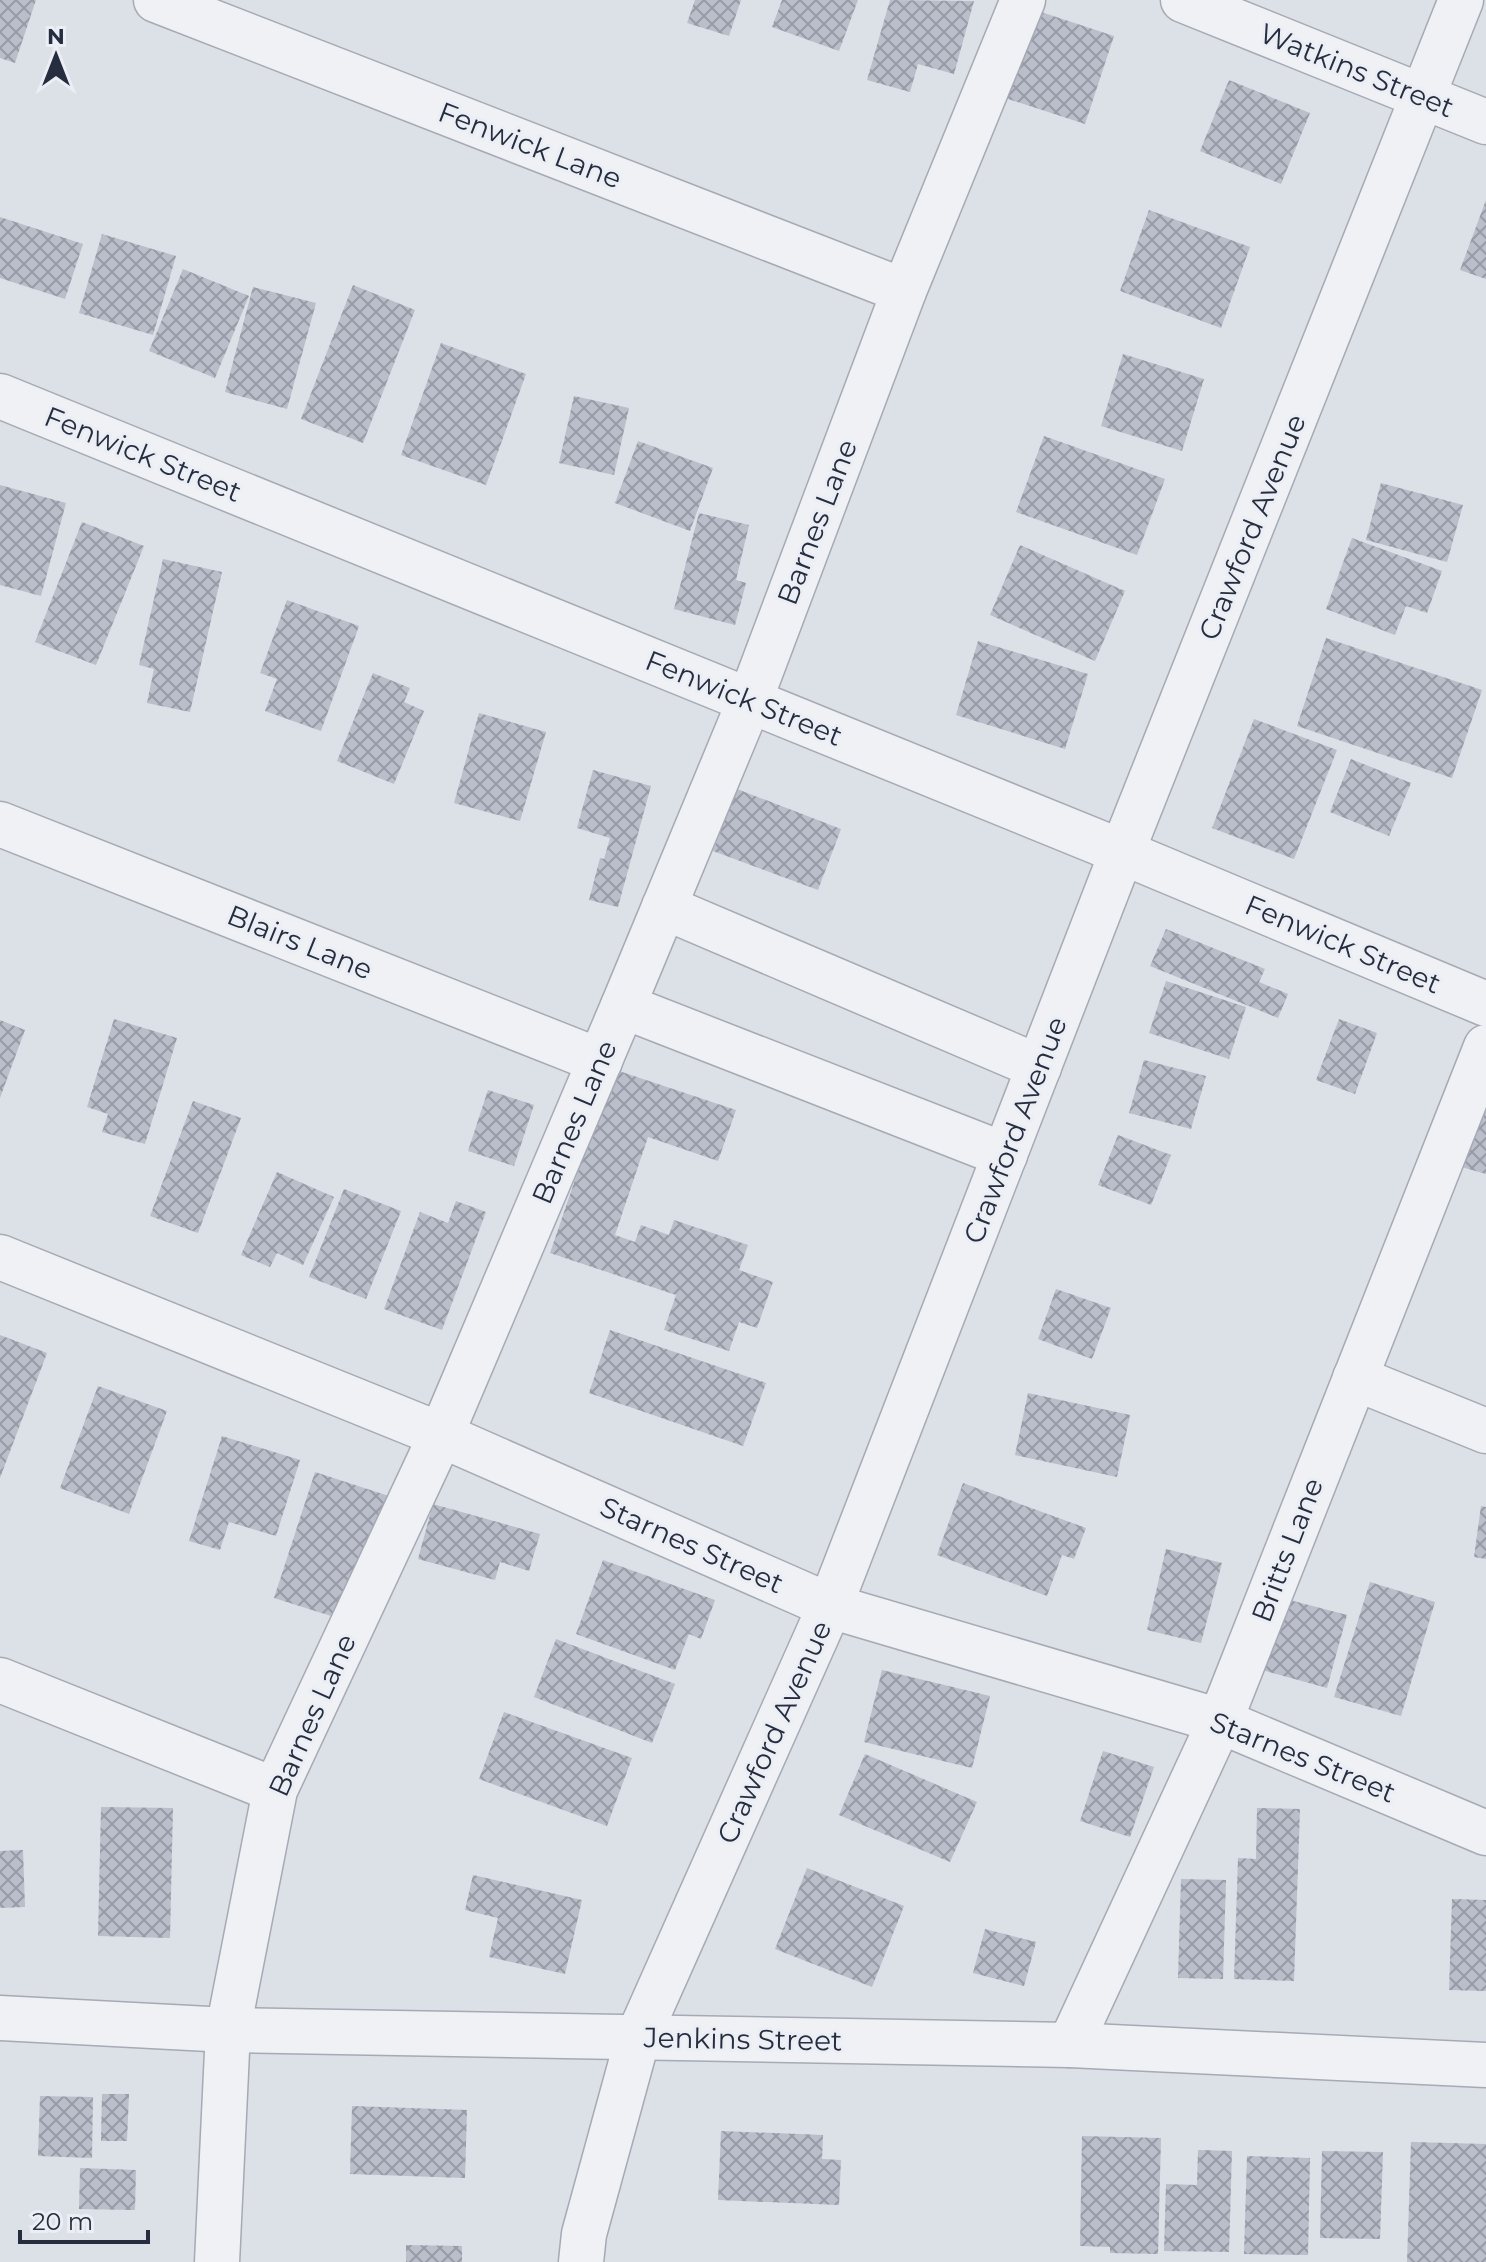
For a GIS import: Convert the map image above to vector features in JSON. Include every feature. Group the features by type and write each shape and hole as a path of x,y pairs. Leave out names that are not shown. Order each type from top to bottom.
{"street":[{"name":"Fenwick Lane","path":"156,0 904,291"},
{"name":"Barnes Lane","path":"217,2262 228,2030 275,1790 441,1435 623,1006 750,700 904,291 1023,0"},
{"name":"Watkins Street","path":"1183,0 1486,122"},
{"name":"Crawford Avenue","path":"581,2262 584,2234 638,2037 830,1606 1122,852 1461,0"},
{"name":"Fenwick Street","path":"0,396 1122,852 1486,1004"},
{"name":"Blairs Lane","path":"0,824 600,1061"},
{"path":"664,907 1039,1067"},
{"path":"623,1006 1005,1155"},
{"name":"Britts Lane","path":"1070,2045 1220,1721 1486,1047"},
{"name":"Starnes Street","path":"0,1257 441,1435 830,1606 1220,1721 1486,1833"},
{"path":"1355,1378 1486,1431"},
{"path":"0,1680 275,1790"},
{"name":"Jenkins Street","path":"0,2018 228,2030 1070,2045 1486,2065"}],"building":[{"path":"0,0 36,0 15,63 0,58"},
{"path":"695,0 741,0 729,36 687,23"},
{"path":"782,0 858,0 839,51 772,27"},
{"path":"890,0 974,1 954,74 918,64 910,92 867,80"},
{"path":"1032,9 1114,36 1085,124 1002,97"},
{"path":"1229,80 1310,113 1281,184 1200,151"},
{"path":"1486,200 1486,279 1460,270"},
{"path":"1149,210 1250,247 1221,328 1120,291"},
{"path":"0,217 83,244 65,299 0,278"},
{"path":"102,234 176,256 153,335 79,313"},
{"path":"183,269 249,296 215,378 149,351"},
{"path":"353,285 415,310 363,443 301,419"},
{"path":"253,287 316,303 287,409 225,392"},
{"path":"441,343 526,374 486,485 401,455"},
{"path":"1123,354 1204,379 1182,451 1101,426"},
{"path":"574,396 629,408 614,475 559,463"},
{"path":"1044,436 1165,479 1137,555 1016,512"},
{"path":"638,441 713,468 690,531 615,503"},
{"path":"1381,483 1463,505 1447,562 1366,540"},
{"path":"0,485 66,503 41,596 0,585"},
{"path":"699,513 749,525 736,580 746,583 735,625 674,609"},
{"path":"82,522 144,546 96,665 35,642"},
{"path":"1352,538 1442,571 1427,613 1406,606 1395,635 1326,609"},
{"path":"1020,545 1125,591 1095,661 990,615"},
{"path":"163,559 222,572 190,712 147,703 154,669 139,665"},
{"path":"287,600 359,626 321,731 265,711 277,679 260,673"},
{"path":"1326,638 1482,690 1452,778 1297,726"},
{"path":"978,641 1088,674 1065,749 956,715"},
{"path":"373,673 410,688 404,702 424,711 394,784 337,761"},
{"path":"479,713 546,732 520,821 454,803"},
{"path":"1254,719 1337,750 1294,859 1212,828"},
{"path":"1351,759 1411,783 1389,836 1330,812"},
{"path":"593,770 651,786 618,907 589,900 600,858 604,859 610,838 577,828"},
{"path":"737,789 841,829 818,890 713,851"},
{"path":"1166,929 1265,969 1259,982 1288,994 1278,1018 1150,966"},
{"path":"1166,981 1246,1007 1229,1059 1149,1033"},
{"path":"114,1019 177,1038 145,1144 102,1132 108,1114 87,1107"},
{"path":"1339,1019 1377,1033 1355,1094 1316,1080"},
{"path":"0,1020 25,1030 0,1098"},
{"path":"1144,1060 1206,1076 1191,1129 1129,1113"},
{"path":"613,1069 736,1110 718,1161 648,1137 615,1235 635,1242 641,1225 669,1235 674,1220 748,1245 739,1270 773,1282 757,1328 739,1322 729,1351 664,1330 676,1295 550,1253"},
{"path":"488,1090 534,1105 514,1166 468,1151"},
{"path":"193,1101 241,1118 198,1233 150,1216"},
{"path":"1486,1103 1486,1174 1458,1166"},
{"path":"1118,1135 1171,1155 1151,1205 1098,1185"},
{"path":"277,1172 334,1197 303,1265 277,1253 270,1267 241,1255"},
{"path":"344,1189 401,1211 366,1299 309,1277"},
{"path":"456,1201 486,1212 442,1330 384,1309 420,1212 448,1223"},
{"path":"1056,1289 1111,1308 1092,1359 1038,1339"},
{"path":"610,1330 766,1383 743,1446 589,1393"},
{"path":"0,1335 47,1353 0,1478"},
{"path":"98,1386 167,1411 129,1514 60,1488"},
{"path":"1028,1393 1130,1415 1117,1477 1015,1455"},
{"path":"222,1436 300,1460 276,1536 229,1522 220,1550 189,1541"},
{"path":"315,1472 389,1496 347,1621 274,1598"},
{"path":"963,1483 1086,1528 1074,1559 1062,1555 1047,1596 937,1555"},
{"path":"433,1504 540,1534 529,1571 500,1562 495,1580 418,1559"},
{"path":"1481,1506 1486,1507 1486,1559 1474,1557"},
{"path":"1166,1549 1222,1563 1201,1643 1147,1630"},
{"path":"603,1560 715,1600 701,1639 689,1634 675,1670 576,1634"},
{"path":"1370,1582 1435,1602 1401,1716 1334,1697"},
{"path":"1282,1598 1347,1615 1327,1688 1262,1670"},
{"path":"556,1639 675,1684 652,1743 534,1697"},
{"path":"882,1670 990,1696 972,1768 864,1742"},
{"path":"504,1712 632,1758 607,1826 479,1779"},
{"path":"1103,1751 1154,1767 1130,1837 1080,1821"},
{"path":"865,1754 977,1802 950,1862 839,1815"},
{"path":"101,1807 173,1808 170,1938 98,1936"},
{"path":"1257,1808 1300,1809 1294,1981 1234,1979 1238,1858 1256,1859"},
{"path":"23,1850 25,1907 0,1908 0,1851"},
{"path":"807,1868 904,1906 872,1987 775,1949"},
{"path":"473,1875 582,1900 565,1974 489,1957 498,1918 465,1910"},
{"path":"1181,1879 1226,1880 1223,1979 1178,1978"},
{"path":"1452,1899 1486,1900 1486,1991 1449,1990"},
{"path":"985,1929 1036,1942 1024,1986 973,1973"},
{"path":"102,2094 129,2094 127,2141 101,2141"},
{"path":"40,2096 93,2097 92,2158 38,2156"},
{"path":"352,2106 467,2110 465,2178 350,2174"},
{"path":"721,2131 823,2135 822,2159 841,2160 839,2205 718,2200"},
{"path":"1082,2136 1161,2138 1158,2254 1110,2253 1110,2247 1080,2246"},
{"path":"1411,2142 1486,2144 1486,2262 1407,2262"},
{"path":"1198,2150 1232,2151 1229,2252 1164,2251 1166,2184 1197,2185"},
{"path":"1322,2151 1383,2152 1380,2239 1320,2238"},
{"path":"1247,2156 1310,2158 1308,2255 1244,2254"},
{"path":"80,2168 136,2170 135,2210 79,2209"},
{"path":"406,2245 462,2246 462,2262 406,2262"}]}
